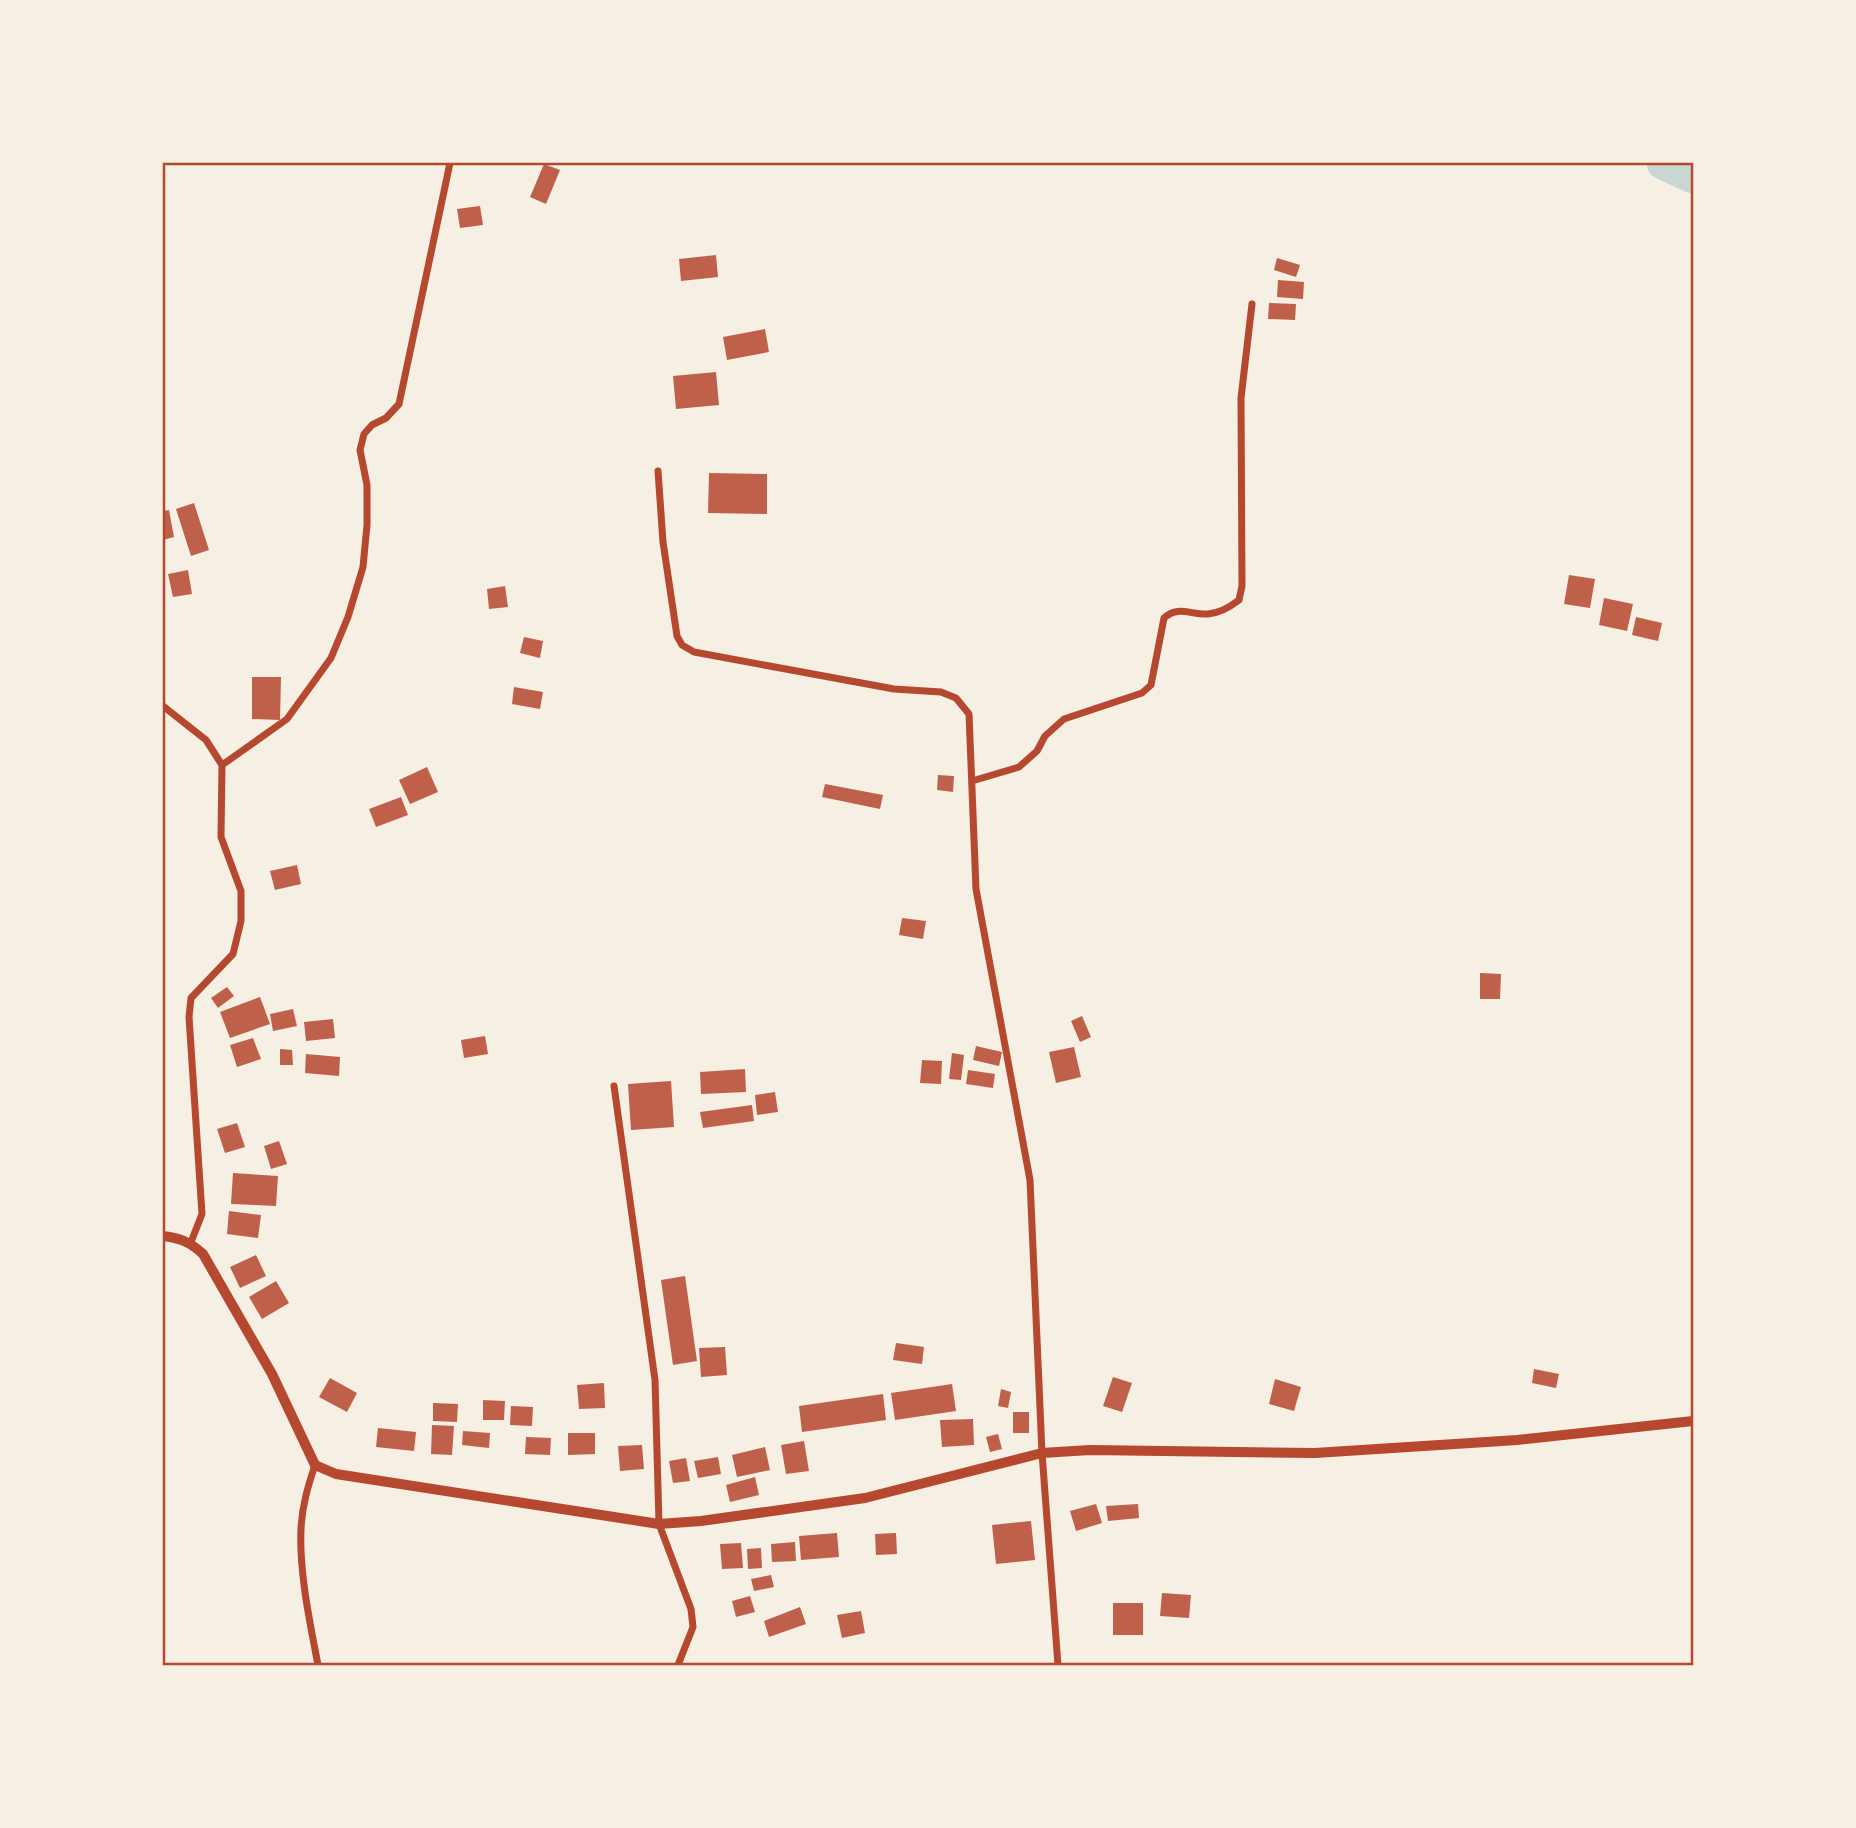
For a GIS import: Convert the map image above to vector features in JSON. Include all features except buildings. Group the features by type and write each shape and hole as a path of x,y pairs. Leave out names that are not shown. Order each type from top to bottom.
{"street":[{"path":"222,765 287,719 331,658 348,617 363,567 367,525 367,485 359,450 372,425 386,418 399,404 450,163"},
{"path":"972,781 1019,767 1037,751 1045,736 1064,719 1142,693 1151,685 1164,618 1170,612 1177,610 1208,614 1227,609 1239,600 1242,586 1241,398 1252,304"},
{"path":"659,471 663,542 677,636 682,645 694,652 816,676 894,689 941,692 956,698 969,713 976,889 1030,1180 1042,1453 1058,1665"},
{"path":"163,706 206,740 222,765 221,837 241,891 241,921 233,954 191,998 189,1017 202,1214 191,1242"},
{"path":"614,1086 655,1380 659,1524 691,1609 693,1627 678,1665"},
{"path":"163,1236 191,1242 203,1254 272,1374 315,1465 335,1474 659,1524 701,1521 865,1498 1042,1453 1090,1450 1315,1453 1517,1440 1693,1422"},
{"path":"315,1465 305,1495 301,1530 318,1665"}],"waterway":[{"path":"1663,163 1693,177"}]}
